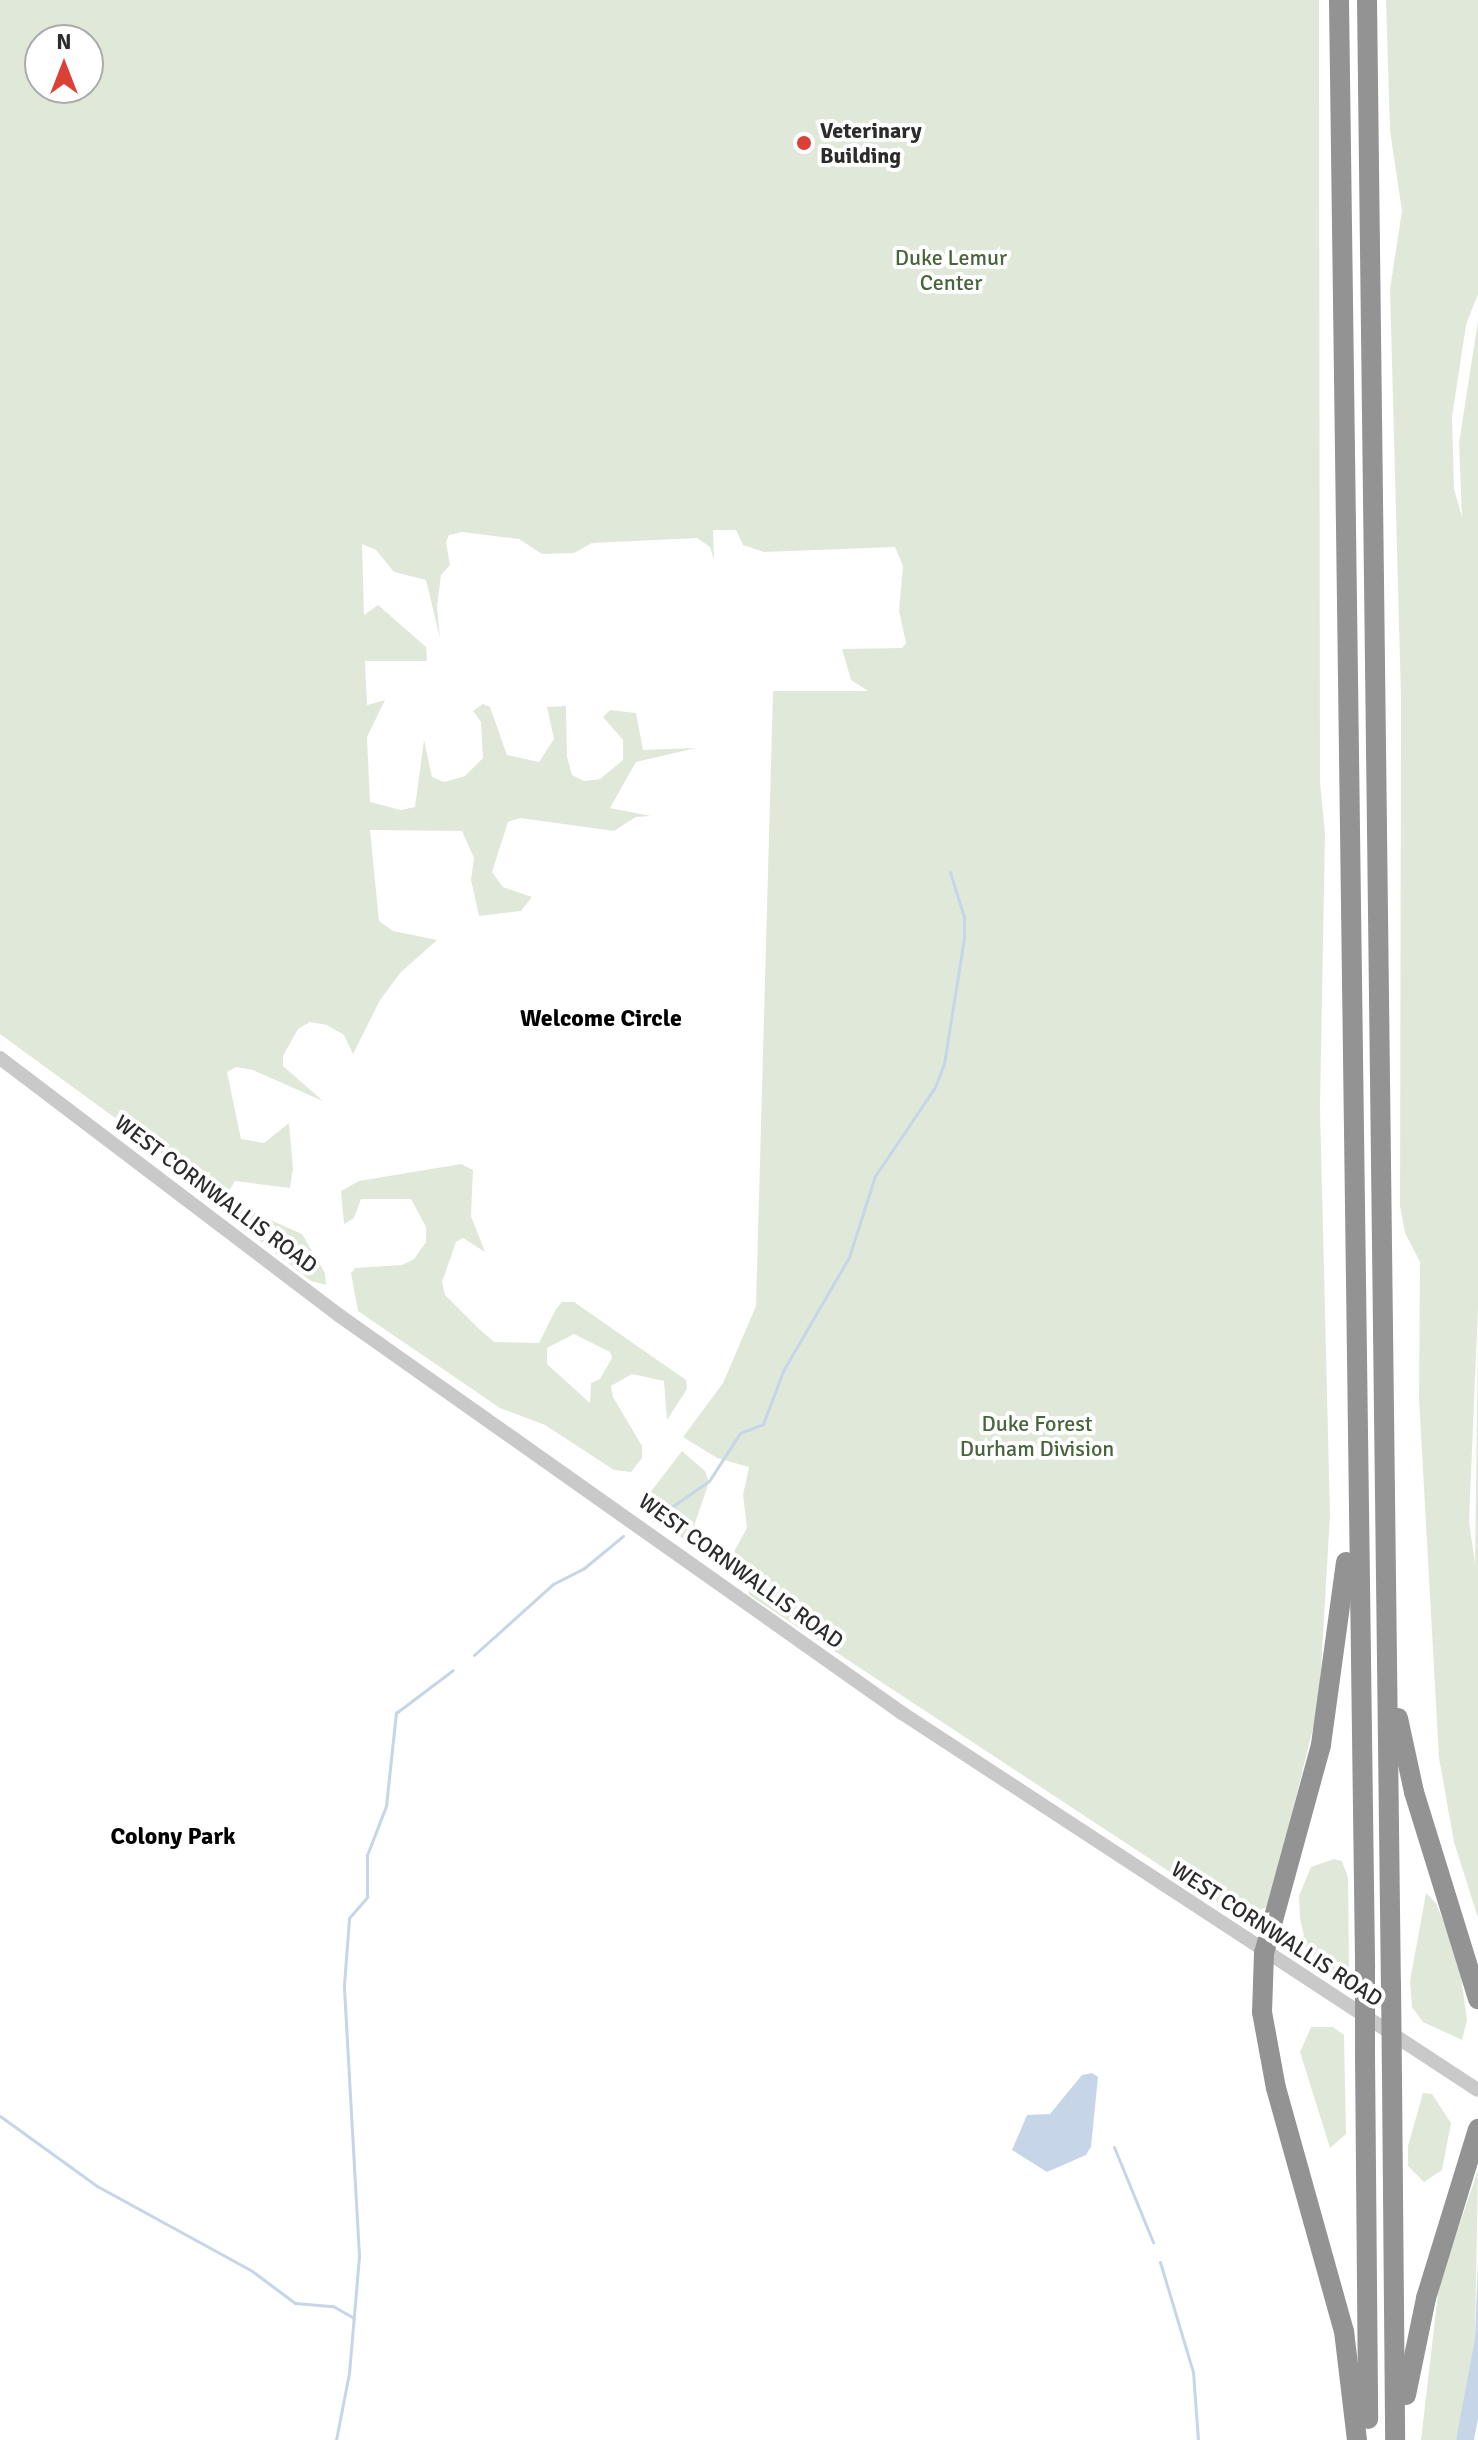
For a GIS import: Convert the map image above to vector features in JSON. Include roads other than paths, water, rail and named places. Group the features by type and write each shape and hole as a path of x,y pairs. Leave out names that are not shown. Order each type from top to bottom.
{"highway":[{"path":"1339,0 1365,1969 1368,2440"},
{"path":"1367,0 1395,2440"},
{"path":"1356,1387 1334,1676 1302,1823 1264,1953 1262,2012 1269,2057 1338,2304 1357,2440"},
{"path":"1387,1676 1414,1792 1478,1999"},
{"path":"1401,2440 1412,2351 1478,2129"}],"street":[{"name":"WEST CORNWALLIS ROAD","path":"0,1058 340,1316 902,1713 1264,1953 1478,2090"}],"water":[{"path":"1092,2073 1098,2077 1091,2147 1086,2155 1047,2172 1012,2150 1027,2115 1050,2114 1082,2075"},
{"path":"1478,2262 1478,2419 1474,2440 1456,2440 1475,2338"}],"waterway":[{"path":"653,1520 709,1481 740,1433 763,1424 783,1371 849,1257 875,1176 935,1087 944,1064 964,938 964,917 950,872"},
{"path":"474,1655 553,1584 583,1569 623,1536"},
{"path":"336,2440 349,2373 359,2256 344,1985 349,1918 367,1897 367,1855 386,1806 396,1713 453,1670"},
{"path":"0,2116 97,2186 252,2271 295,2303 333,2306 354,2318"},
{"path":"1114,2147 1153,2242"},
{"path":"1160,2262 1193,2372 1198,2440"}],"place":[{"name":"Veterinary Building","path":"804,143"}],"district":[{"name":"Welcome Circle","path":"601,1019"},
{"name":"Colony Park","path":"173,1837"}],"park label":[{"name":"Duke Lemur Center","path":"951,270"},
{"name":"Duke Forest Durham Division","path":"1037,1436"}]}
